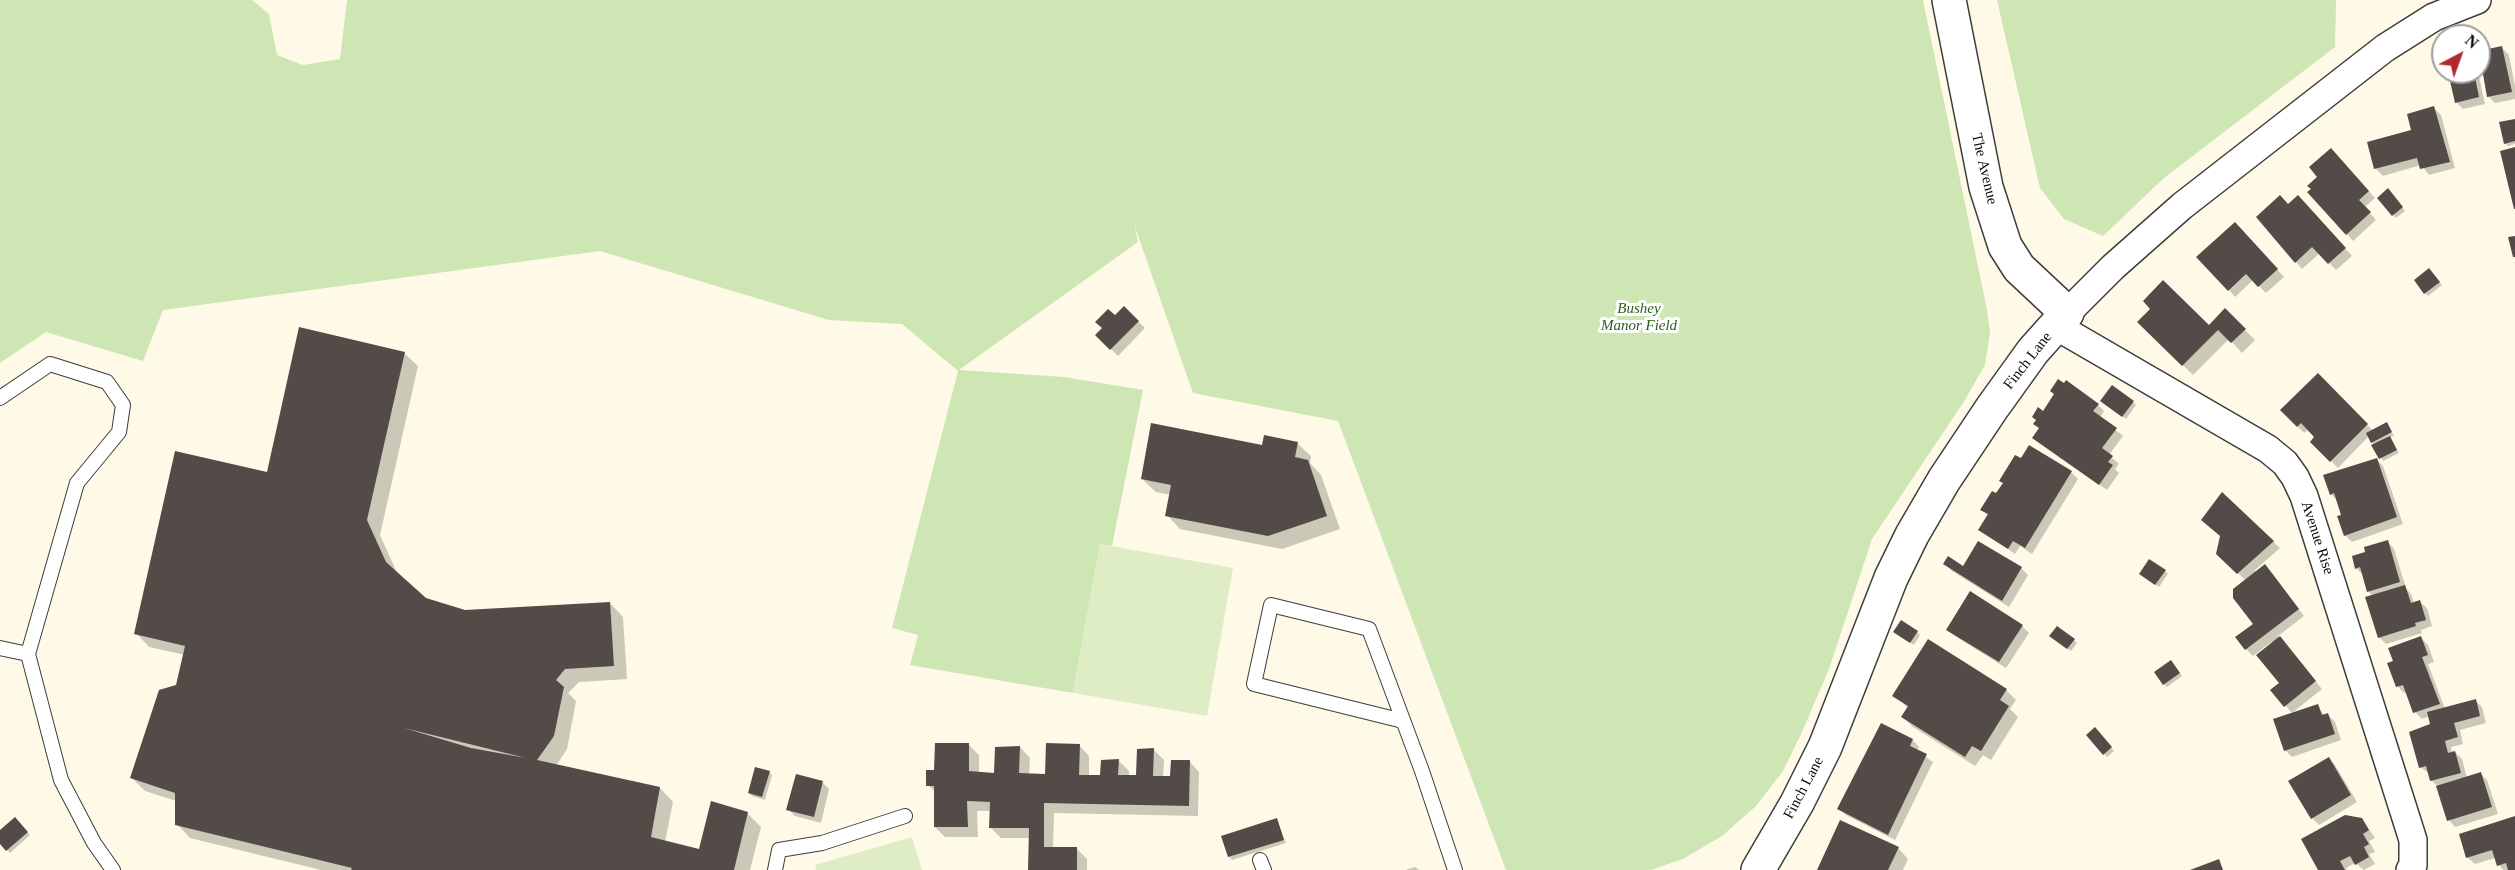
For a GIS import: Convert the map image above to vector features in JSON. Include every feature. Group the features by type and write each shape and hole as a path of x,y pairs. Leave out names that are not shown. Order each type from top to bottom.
{"street":[{"name":"The Avenue","path":"1949,0 1986,187 2005,246 2019,268 2061,320"},
{"name":"Finch Lane","path":"1758,870 1797,803 1825,747 1891,578 1912,535 1944,480 2033,351 2113,267 2181,206 2385,48 2434,17 2476,0"},
{"name":"Avenue Rise","path":"2061,320 2268,449 2285,463 2295,477 2304,496 2413,840 2414,865 2410,870"}],"lane":[{"path":"0,398 50,364 107,382 123,405 119,432 77,483 28,654 61,780 94,843 113,870"},
{"path":"1403,721 1254,684 1271,605 1369,629 1403,721 1455,870"},
{"path":"0,648 28,654"},
{"path":"775,870 779,850 822,843 905,816"}],"green space":[{"name":"Bushey Manor Field","path":"0,0 252,0 269,14 277,55 303,65 340,59 347,0 1923,0 1987,310 1990,332 1985,365 1963,403 1872,539 1829,669 1802,732 1783,771 1756,806 1722,836 1683,859 1651,870 1506,870 1338,421 1193,393 1134,224 1138,242 959,370 1064,377 1143,390 1112,546 1100,544 1073,693 910,665 918,635 892,628 958,371 902,324 829,320 600,251 163,310 143,361 46,332 0,363"},
{"path":"1997,0 2336,0 2335,47 2164,178 2103,236 2064,219 2040,188"},
{"path":"1100,544 1233,568 1207,716 1073,693"},
{"path":"912,837 922,870 816,870 815,865"}],"building":[{"path":"2502,46 2512,92 2487,97 2485,84 2491,84 2491,48"},
{"path":"2451,84 2476,84 2479,97 2455,103"},
{"path":"2434,106 2450,162 2420,169 2417,158 2374,169 2367,142 2411,130 2407,114"},
{"path":"2515,119 2515,141 2504,144 2499,122"},
{"path":"2515,147 2515,209 2514,209 2500,151"},
{"path":"2331,148 2369,191 2359,200 2371,212 2346,235 2307,192 2311,189 2307,186 2317,177 2309,167"},
{"path":"2388,188 2403,207 2392,216 2377,198"},
{"path":"2280,195 2288,204 2298,195 2346,248 2328,264 2312,247 2295,263 2256,217"},
{"path":"2235,222 2278,269 2258,287 2246,274 2228,291 2196,257"},
{"path":"2515,236 2515,257 2513,257 2508,237"},
{"path":"2429,268 2440,282 2424,294 2414,280"},
{"path":"2163,280 2209,325 2225,308 2246,329 2231,343 2218,330 2182,366 2137,322 2150,309 2143,301"},
{"path":"1124,306 1139,321 1110,350 1095,335 1102,328 1095,322 1108,309 1115,315"},
{"path":"299,327 405,352 367,520 386,562 426,598 465,610 610,602 614,666 565,669 556,680 564,687 554,736 537,760 660,787 651,837 699,849 711,801 748,812 734,870 351,870 352,868 175,825 175,793 130,778 159,690 176,685 185,646 134,634 175,451 267,472","holes":["404,728 526,758 471,748"]},
{"path":"2318,373 2368,424 2330,462 2310,442 2314,437 2301,423 2297,427 2280,410"},
{"path":"2058,379 2064,383 2066,380 2099,404 2093,411 2117,428 2102,448 2113,456 2108,462 2113,465 2099,485 2032,438 2039,428 2033,424 2036,420 2032,417 2038,407 2043,411 2054,394 2050,391"},
{"path":"2112,385 2134,401 2122,417 2100,401"},
{"path":"2387,422 2392,432 2371,443 2366,433"},
{"path":"1151,423 1262,445 1264,435 1298,442 1295,457 1308,460 1327,516 1268,536 1165,516 1171,485 1141,479"},
{"path":"2390,436 2397,450 2379,459 2371,445"},
{"path":"2029,445 2072,471 2025,548 2013,541 2008,549 1978,530 1988,514 1980,510 1992,491 1996,493 2003,483 1999,481 2015,455 2021,458"},
{"path":"2377,458 2397,517 2344,536 2337,516 2341,515 2334,493 2330,495 2323,475"},
{"path":"2222,492 2274,541 2237,574 2216,554 2220,536 2201,520"},
{"path":"2388,540 2400,582 2367,592 2360,567 2355,569 2352,556 2365,552 2364,547"},
{"path":"1978,541 2022,567 2002,601 1943,564 1948,556 1963,566"},
{"path":"2149,559 2166,570 2155,585 2139,574"},
{"path":"2265,564 2299,609 2245,650 2235,637 2253,624 2233,598 2233,589"},
{"path":"2405,585 2411,603 2420,600 2426,620 2415,623 2416,626 2378,638 2365,597"},
{"path":"1970,591 2023,625 1999,662 1946,630"},
{"path":"1901,620 1918,631 1910,643 1893,632"},
{"path":"2057,626 2075,639 2067,649 2049,636"},
{"path":"2280,636 2316,681 2284,707 2270,690 2279,683 2256,655"},
{"path":"2421,636 2428,655 2422,657 2440,704 2413,713 2403,685 2396,687 2387,663 2393,661 2388,648"},
{"path":"1928,639 2007,689 2000,700 2009,706 1981,751 1972,746 1965,757 1901,717 1908,706 1892,696"},
{"path":"2171,660 2180,673 2163,685 2154,672"},
{"path":"2476,699 2480,716 2454,723 2458,737 2445,741 2448,753 2455,751 2461,773 2430,781 2426,766 2419,768 2409,732 2430,724 2427,712"},
{"path":"2318,704 2322,715 2328,713 2335,734 2284,751 2273,719"},
{"path":"1881,723 1913,739 1910,746 1927,754 1888,835 1837,809"},
{"path":"2095,727 2112,747 2103,755 2086,735"},
{"path":"935,743 969,743 969,771 994,773 995,747 1020,746 1019,773 1045,774 1046,743 1080,744 1079,775 1100,775 1101,760 1119,759 1118,775 1136,775 1137,749 1154,748 1153,776 1170,776 1171,760 1190,760 1189,806 1044,803 1044,847 1077,847 1077,870 1028,870 1029,828 989,828 990,802 967,801 968,827 934,827 934,786 926,786 926,770 934,770"},
{"path":"2329,757 2351,795 2311,819 2288,781"},
{"path":"755,767 770,771 762,797 748,793"},
{"path":"2481,772 2492,807 2447,821 2436,786"},
{"path":"796,774 823,781 814,817 786,810"},
{"path":"2345,815 2362,818 2369,830 2363,834 2369,844 2364,847 2369,857 2355,865 2350,856 2340,861 2345,870 2318,870 2301,839"},
{"path":"2515,816 2515,870 2508,870 2506,863 2497,866 2492,850 2466,858 2459,834"},
{"path":"15,817 28,832 6,851 0,844 0,830"},
{"path":"1277,818 1284,840 1228,857 1221,836"},
{"path":"1840,820 1899,847 1888,870 1817,870"},
{"path":"2219,859 2223,870 2190,870"}]}
